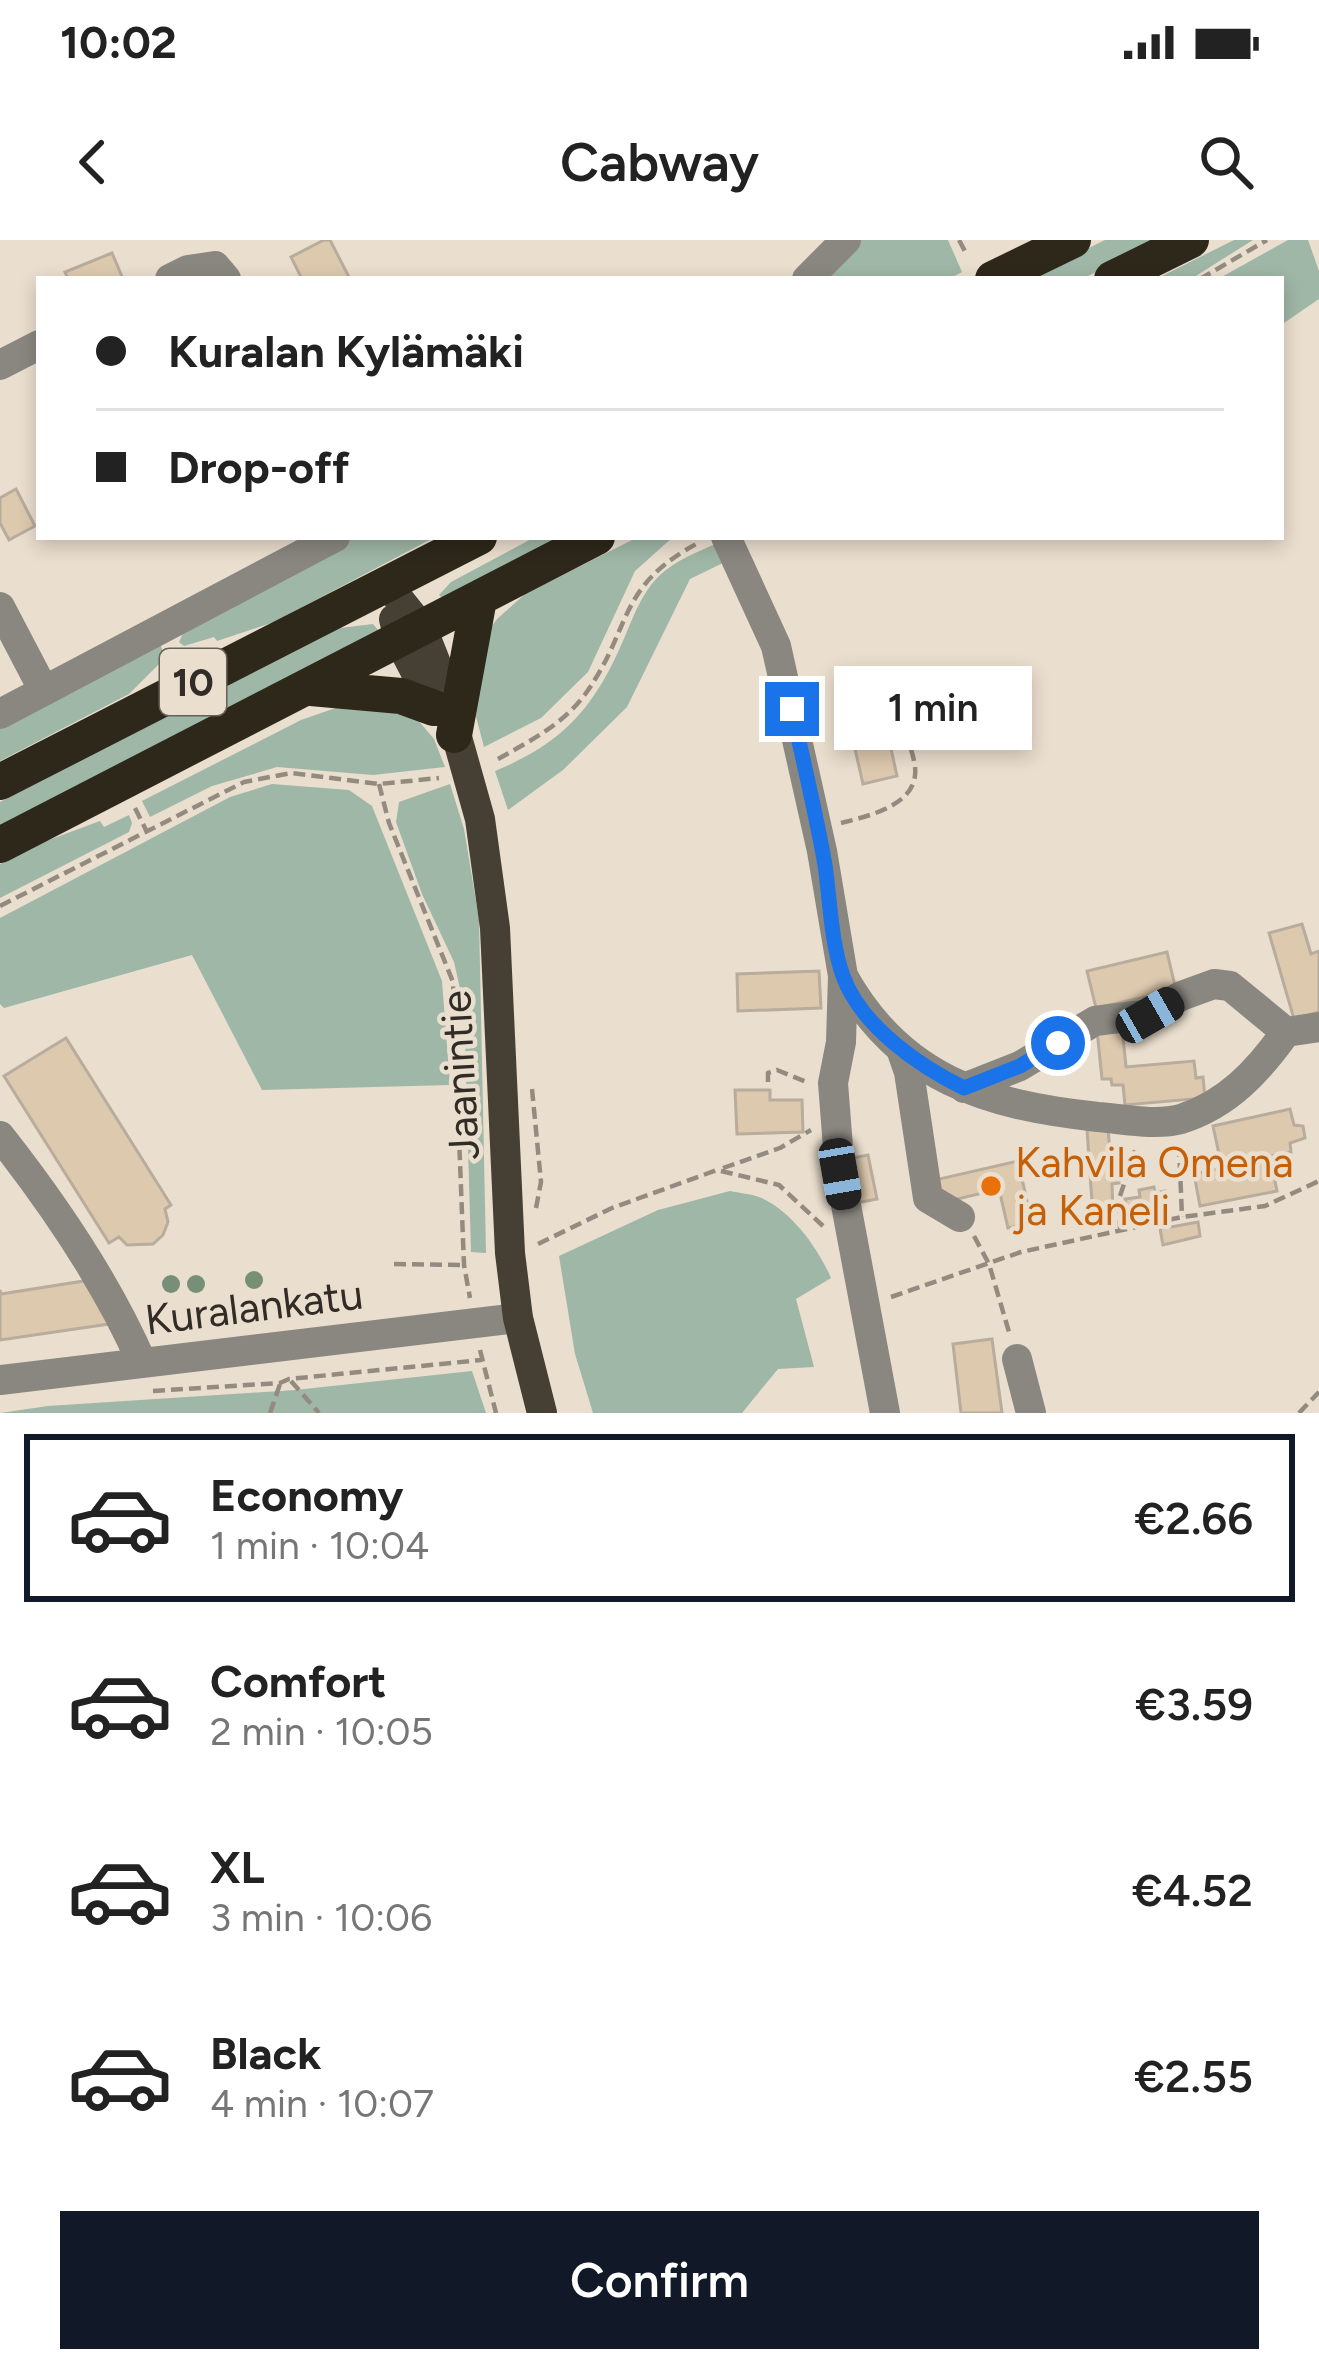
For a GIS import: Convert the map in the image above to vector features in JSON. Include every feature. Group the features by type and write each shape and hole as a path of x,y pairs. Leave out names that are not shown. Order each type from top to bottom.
{"highway":[{"path":"980,267 1072,240"},
{"path":"1118,276 1191,240"},
{"name":"10","path":"0,782 473,540"},
{"name":"10","path":"0,845 591,540"},
{"path":"307,687 401,696 444,722 478,598"}],"main road":[{"name":"Jaanintie","path":"387,584 480,819 495,928 510,1252 518,1318 542,1413"}],"street":[{"path":"810,276 846,240"},
{"path":"178,276 215,266 223,276"},
{"path":"0,365 36,347"},
{"path":"0,715 329,540"},
{"path":"727,540 776,646 818,829 843,976 841,1042 833,1083 840,1174 881,1406"},
{"path":"0,607 44,691"},
{"path":"843,976 894,1043 909,1072 928,1198 960,1217"},
{"path":"964,1088 1020,1066 1095,1021 1150,1015 1214,984 1230,986 1286,1032 1319,1028"},
{"path":"841,1042 860,1036 894,1043 921,1067 964,1088 1063,1113 1143,1121 1178,1120 1221,1100 1255,1075 1286,1032"},
{"path":"0,1136 42,1189 124,1321 146,1377"},
{"name":"Kuralankatu","path":"0,1380 146,1377 518,1318"},
{"path":"1018,1360 1031,1413"}],"path":[{"path":"959,240 980,267"},
{"path":"1205,276 1267,240"},
{"path":"498,759 566,716 586,694 644,581 665,562 705,540"},
{"path":"818,829 901,801 913,790 917,772 909,738 889,720"},
{"path":"0,906 244,782 274,775 380,784 439,778"},
{"path":"380,784 389,824 452,982 469,1294"},
{"path":"135,808 146,830"},
{"path":"532,1089 541,1182 534,1220"},
{"path":"1178,1120 1182,1217"},
{"path":"1120,1232 1120,1196 1143,1121"},
{"path":"535,1233 536,1246 612,1208 780,1148 813,1129"},
{"path":"717,1170 779,1185 837,1239 856,1268"},
{"path":"863,1306 1021,1252 1182,1217 1265,1206 1318,1184"},
{"path":"394,1264 464,1265"},
{"path":"989,1264 1018,1360"},
{"path":"146,1377 280,1383 482,1360 496,1413"},
{"path":"289,1379 319,1413"},
{"path":"270,1413 280,1383"},
{"path":"1299,1413 1319,1392"}],"green space":[{"path":"860,240 948,240 962,272 955,276 826,276"},
{"path":"1105,240 1159,240 1088,276 1032,276"},
{"path":"1234,240 1253,240 1196,276 1162,276"},
{"path":"1288,240 1308,240 1319,271 1319,299 1284,323 1284,276 1223,276"},
{"path":"347,540 429,540 274,622 217,641 214,637 184,646 179,642 186,627"},
{"path":"529,540 563,540 443,599 439,595 451,582"},
{"path":"632,540 670,540 635,571 588,672 541,718 484,747 474,709 486,634 525,594"},
{"path":"718,543 727,561 690,579 627,707 563,770 508,810 495,771 540,748 574,721 612,665 653,582 680,561"},
{"path":"373,624 379,631 0,829 0,802 281,655 340,628"},
{"path":"160,643 165,658 129,694 0,761 0,728"},
{"path":"350,703 412,713 434,739 445,767 373,775 277,767 212,786 150,817 142,801 301,720"},
{"path":"272,784 349,790 372,806 442,981 450,1085 262,1090 192,955 4,1008 0,1004 0,918 230,797"},
{"path":"450,784 464,829 479,919 486,1253 471,1252 464,1006 454,962 396,822 399,802"},
{"path":"129,815 129,832 0,898 0,864 38,844 100,821 104,827"},
{"path":"730,1191 759,1197 782,1211 811,1243 831,1278 796,1299 814,1367 778,1369 742,1413 593,1413 575,1354 559,1256 658,1210"},
{"path":"472,1371 486,1413 0,1413 295,1390"}],"building":[{"path":"330,240 348,276 300,276 291,257"},
{"path":"112,253 122,276 67,276 65,272"},
{"path":"16,489 35,526 9,540 0,523 0,498"},
{"path":"879,694 897,776 863,784 844,701"},
{"path":"1302,924 1311,954 1319,951 1319,1012 1294,1019 1269,933"},
{"path":"1167,952 1176,990 1096,1008 1087,971"},
{"path":"819,971 821,1008 738,1011 737,974"},
{"path":"1122,1027 1126,1067 1194,1061 1196,1078 1203,1077 1205,1098 1125,1105 1123,1085 1102,1079 1097,1030"},
{"path":"66,1038 171,1205 165,1209 168,1222 163,1235 153,1244 127,1245 119,1237 109,1243 4,1076"},
{"path":"735,1090 770,1090 770,1100 802,1100 803,1132 737,1134"},
{"path":"1290,1109 1294,1125 1303,1126 1305,1138 1290,1143 1291,1152 1270,1156 1277,1191 1200,1206 1194,1174 1222,1168 1213,1126"},
{"path":"1108,1128 1111,1166 1118,1166 1119,1183 1112,1184 1113,1214 1093,1216 1087,1130"},
{"path":"868,1155 877,1199 856,1203 848,1159"},
{"path":"1018,1161 1032,1223 1008,1228 999,1189 941,1203 935,1180"},
{"path":"1154,1187 1155,1193 1165,1191 1168,1209 1129,1217 1125,1199 1140,1197 1139,1190"},
{"path":"1198,1222 1200,1236 1163,1245 1160,1229"},
{"path":"84,1281 109,1324 0,1340 0,1290 1,1294"},
{"path":"992,1339 1002,1413 961,1413 953,1344"}],"place":[{"name":"Kahvila Omena ja Kaneli","path":"991,1186"}],"route":[{"path":"792,709 843,976 854,996 887,1037 921,1067 964,1088 1020,1066 1058,1043"}]}
